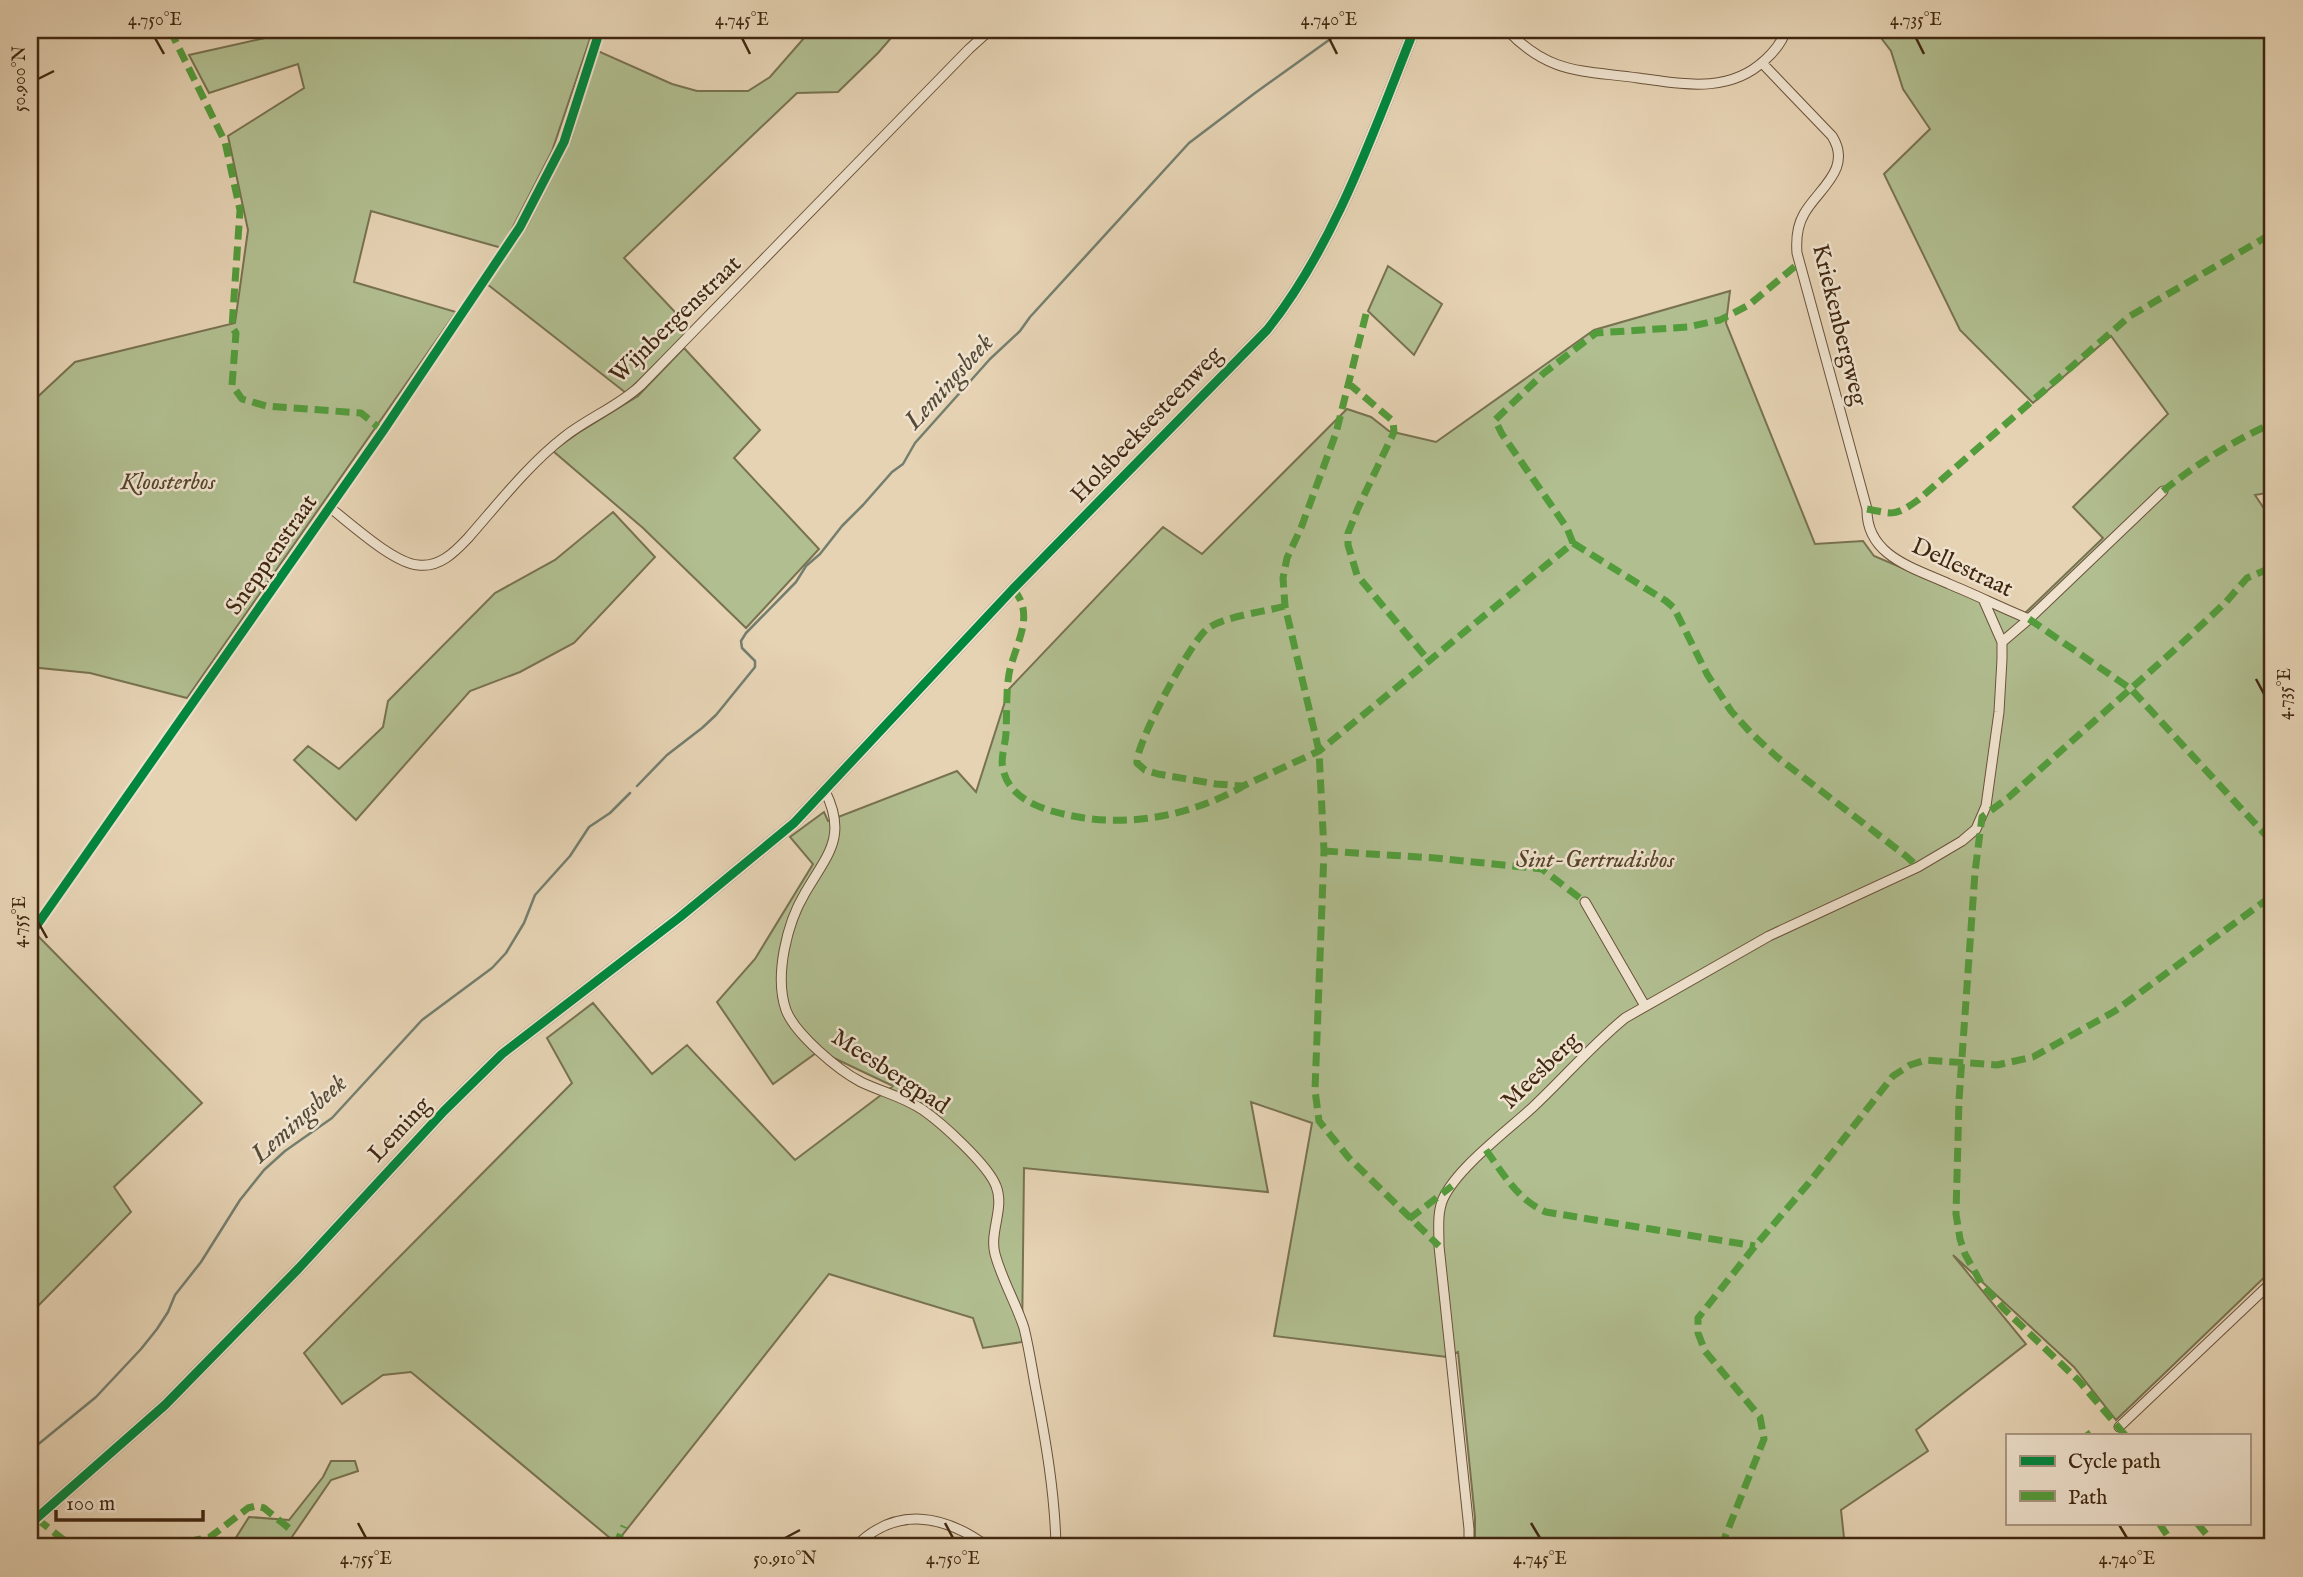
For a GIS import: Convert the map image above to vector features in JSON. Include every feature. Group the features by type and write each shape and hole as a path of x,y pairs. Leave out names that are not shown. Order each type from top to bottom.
{"street":[{"name":"Wijnbergenstraat","path":"329,507 405,562 428,565 455,552 544,454 565,436 629,396 640,386 990,30"},
{"name":"Holsbeeksesteenweg","path":"825,791 1013,589 1267,330 1283,310 1356,176 1414,30"},
{"path":"1507,30 1524,47 1558,66 1595,74 1705,85 1733,80 1751,72 1775,50 1786,30"},
{"name":"Kriekenbergweg","path":"1762,63 1832,136 1838,151 1839,162 1834,174 1800,221 1796,238 1797,253 1867,509"},
{"name":"Sneppenstraat","path":"194,701 383,431"},
{"name":"Dellestraat","path":"2002,642 2163,491"},
{"name":"Dellestraat","path":"1867,509 1871,534 1886,553 1922,574 2029,619"},
{"path":"1984,601 2002,642"},
{"name":"Meesberg","path":"1469,1547 1439,1246 1439,1215 1443,1199 1465,1170 1609,1031 1645,1006 1769,936 1928,862 1976,829 1986,806 1999,712 2002,642"},
{"name":"Meesbergpad","path":"825,791 832,806 835,826 832,845 827,861 804,894 788,936 780,978 786,1010 815,1048 860,1081 904,1099 924,1111 983,1166 995,1183 999,1193 994,1251 1026,1337 1045,1436 1056,1547"},
{"name":"Leming","path":"30,1524 165,1405 299,1268 444,1111 502,1054 680,917 794,823 825,791"},
{"path":"1586,902 1645,1006"},
{"path":"2119,1427 2273,1281"},
{"path":"856,1547 880,1527 907,1518 940,1521 970,1534 988,1547"}],"green space":[{"name":"Kloosterbos","path":"301,30 593,30 552,151 502,248 371,211 354,282 456,312 187,698 90,673 30,667 30,404 75,362 235,323 248,230 228,136 304,88 298,64 209,93 189,55"},
{"path":"811,30 898,30 838,92 797,93 624,258 691,329 626,393 487,284 526,228 570,142 598,51 672,84 697,91 748,91 770,77"},
{"name":"Sint-Gertrudisbos","path":"1875,30 2273,30 2273,492 2255,495 2273,522 2273,1269 2116,1420 2074,1367 1953,1255 2026,1344 1916,1430 1928,1451 1841,1510 1845,1547 1475,1547 1475,1518 1458,1352 1447,1357 1274,1336 1312,1123 1251,1102 1268,1192 1024,1168 1022,1342 983,1348 973,1318 829,1274 616,1543 411,1372 383,1375 342,1404 304,1353 572,1083 547,1038 593,1003 652,1074 687,1045 795,1160 893,1086 819,1051 773,1084 717,1002 755,959 813,864 790,837 824,812 828,821 957,771 976,792 1009,689 1163,527 1202,554 1347,409 1371,417 1389,431 1436,442 1594,330 1730,291 1726,323 1815,544 1863,541 1874,556 2020,618 2103,538 2073,507 2168,414 2111,336 2033,403 1960,330 1884,174 1930,129 1903,89 1891,51"},
{"path":"1388,266 1442,304 1414,355 1368,311"},
{"path":"684,348 760,430 734,458 819,549 746,628 643,528 553,451 638,396"},
{"path":"613,512 655,557 574,643 520,672 470,691 356,820 294,760 308,746 339,769 383,727 388,701 495,593 555,560"},
{"path":"39,937 202,1103 114,1187 131,1212 30,1314 30,950"},
{"path":"331,1461 355,1461 358,1471 331,1480 285,1547 230,1547 249,1517 289,1520 323,1477"}],"waterway":[{"name":"Lemingsbeek","path":"637,786 667,755 716,715 755,667 755,661 742,648 741,641 746,633 796,582 806,566 820,554 892,472 903,464 915,443 1189,143 1343,30"},
{"name":"Lemingsbeek","path":"30,1451 96,1397 141,1349 157,1329 175,1295 201,1262 240,1200 264,1170 285,1151 332,1118 422,1020 492,968 506,953 524,923 535,895 570,856 589,827 610,813 630,793"}],"marked path":[{"path":"170,30 225,142 240,210 232,327 236,333 232,385 242,399 266,406 361,413 383,431 386,428"},
{"path":"1867,509 1894,513 1918,500 2130,316 2273,233"},
{"path":"1573,543 1567,528 1495,420 1544,373 1596,333 1688,327 1720,320 1749,305 1799,263"},
{"path":"1366,314 1336,433 1287,558 1283,578 1285,606 1319,751 1324,851 1315,1090 1319,1121 1349,1158 1439,1246"},
{"path":"1348,383 1393,421 1394,432 1358,508 1348,533 1348,545 1357,575 1429,661"},
{"path":"2163,491 2216,453 2273,423"},
{"path":"1573,543 1674,608 1707,674 1731,711 1751,733 1777,757 1918,867"},
{"path":"1285,606 1214,625 1199,637 1165,694 1145,736 1137,763 1145,770 1158,774 1243,786 1319,751 1573,543"},
{"path":"2124,1434 2079,1381 2004,1309 1981,1283 1960,1239 1956,1214 1959,1100 1975,872 1982,817 2009,797 2181,644 2226,602 2247,578 2273,567"},
{"path":"1013,589 1020,599 1024,620 1009,674 1002,760 1007,781 1014,791 1047,810 1084,818 1125,820 1145,819 1186,810 1242,787"},
{"path":"2029,619 2131,689 2273,843"},
{"path":"1324,851 1435,858 1542,869 1585,902"},
{"path":"1721,1547 1764,1439 1760,1417 1705,1351 1698,1333 1698,1318 1893,1076 1910,1065 1926,1060 1997,1065 2033,1057 2115,1011 2273,895"},
{"path":"1486,1150 1519,1194 1546,1212 1755,1246"},
{"path":"1409,1219 1452,1186"},
{"path":"191,1547 196,1540 210,1537 248,1508 256,1506 264,1508 290,1529"},
{"path":"37,1519 73,1547"},
{"path":"2160,1524 2175,1547"},
{"path":"2198,1524 2217,1547"},
{"path":"615,1547 624,1526"}],"cycle path":[{"path":"30,935 383,431 520,227 564,142 600,30"},
{"path":"30,1524 165,1405 299,1268 444,1111 502,1054 680,917 794,823 1013,589 1267,330 1291,297 1333,224 1368,146 1414,30"}]}
